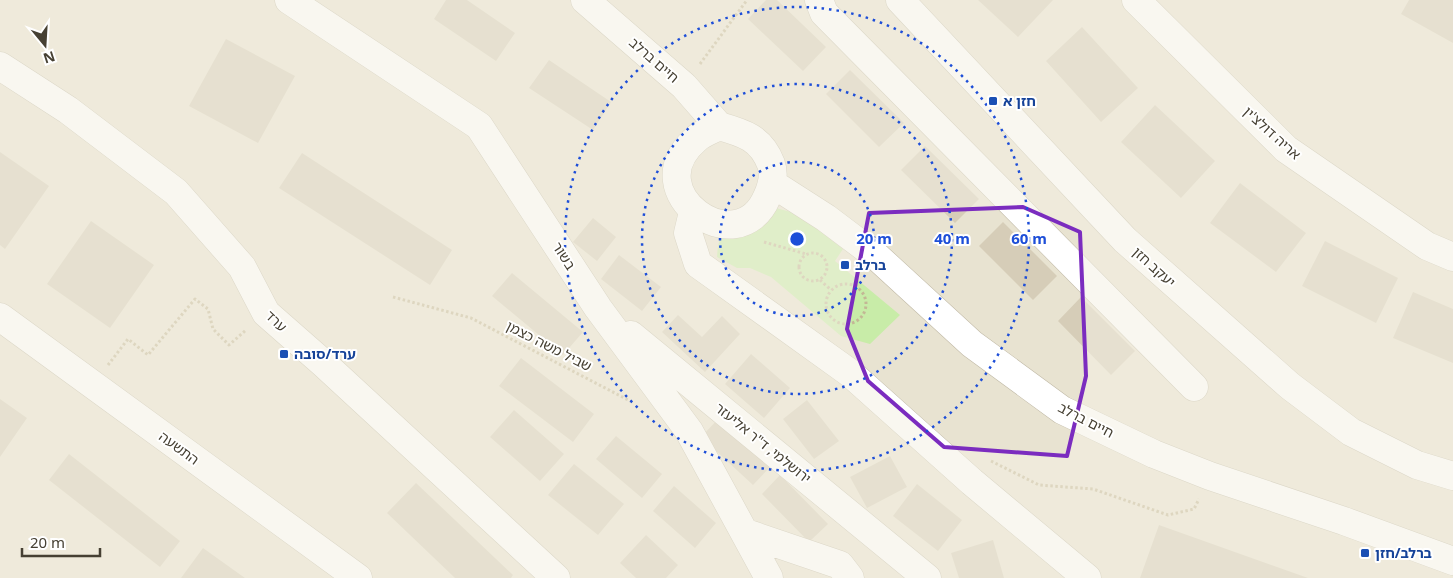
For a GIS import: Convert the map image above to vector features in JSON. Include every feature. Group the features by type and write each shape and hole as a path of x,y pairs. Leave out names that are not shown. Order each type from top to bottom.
{"street":[{"name":"בשור","path":"289,0 479,126 598,308 689,431 769,578"},
{"name":"חיים ברלב","path":"585,0 684,86 719,126"},
{"path":"819,0 824,13 1194,386"},
{"name":"יעקב חזן","path":"900,0 1125,240 1290,386 1351,432 1417,466 1453,476"},
{"name":"אריה דולצ'ין","path":"1136,0 1286,149 1427,246 1453,257"},
{"name":"ערד","path":"0,66 68,110 176,192 242,267 266,313 324,363 556,578"},
{"path":"719,126 744,133 758,142 766,152 772,167 772,184 764,205 744,220 727,224 711,222 693,212 682,199 677,181 679,164 685,150 697,138 719,126"},
{"name":"חיים ברלב","path":"772,184 826,218 875,255 972,344 1062,410 1154,454 1210,476 1344,521 1453,561"},
{"path":"693,212 688,233 698,264 850,373 972,482 1087,578"},
{"name":"ירושלמי, ד\"ר אליעזר","path":"598,308 927,578"},
{"name":"התשעה","path":"0,317 358,578"},
{"path":"746,533 840,565 850,578"}],"path":[{"path":"684,86 747,0"},
{"path":"820,280 828,269 826,260 815,253 806,255 800,262 800,271 806,279 820,280 830,289"},
{"path":"844,284 857,287 866,298 865,311 862,317 850,324 844,324 832,319 826,307 830,289 844,284"},
{"name":"שביל משה כצמן","path":"393,297 471,318 637,404"},
{"path":"113,372 107,367 128,339 148,355 195,299 208,309 213,329 229,345 266,313"},
{"path":"990,461 1039,485 1093,489 1168,515 1194,509"}],"highlighted area":[{"path":"1023,207 1080,232 1086,376 1067,456 944,447 868,381 847,329 869,213"}],"shaded area":[{"path":"0,0 1453,0 1453,578 0,578"}],"green space":[{"path":"764,205 799,214 843,249 835,261 900,315 870,344 841,336 771,277 750,268 737,268 717,257 721,236 730,223"}],"building":[{"path":"446,0 467,0 515,33 496,61 434,19"},
{"path":"766,0 777,0 826,47 803,71 748,19"},
{"path":"978,0 1053,0 1018,37"},
{"path":"1409,0 1453,0 1453,43 1401,14"},
{"path":"1082,27 1138,88 1101,122 1046,61"},
{"path":"226,39 295,76 258,143 189,106"},
{"path":"549,60 611,102 593,130 529,88"},
{"path":"850,70 904,123 879,147 826,94"},
{"path":"1155,105 1215,161 1181,198 1121,142"},
{"path":"925,146 979,199 955,223 901,170"},
{"path":"0,152 49,186 5,249 0,245"},
{"path":"302,153 452,250 430,285 279,188"},
{"path":"1240,183 1306,233 1276,272 1210,223"},
{"path":"593,218 616,237 597,261 573,242"},
{"path":"91,221 154,265 110,328 47,284"},
{"path":"1003,222 1057,276 1033,300 979,246"},
{"path":"1325,241 1398,278 1376,323 1302,286"},
{"path":"619,255 661,287 642,311 601,279"},
{"path":"512,273 583,332 563,355 492,296"},
{"path":"1413,292 1453,309 1453,363 1393,338"},
{"path":"1081,297 1135,351 1111,375 1058,321"},
{"path":"678,315 702,337 722,316 740,334 705,372 662,332"},
{"path":"751,354 790,388 764,418 725,384"},
{"path":"521,358 594,414 573,442 499,386"},
{"path":"0,399 27,418 0,457"},
{"path":"807,400 839,441 814,459 783,419"},
{"path":"514,410 564,454 540,481 490,437"},
{"path":"720,417 772,465 753,485 701,437"},
{"path":"616,436 662,474 642,498 596,459"},
{"path":"69,454 180,541 160,567 49,480"},
{"path":"890,456 907,487 867,508 850,477"},
{"path":"574,464 624,504 598,535 548,495"},
{"path":"780,475 828,524 809,542 762,494"},
{"path":"416,483 513,575 511,578 455,578 387,513"},
{"path":"917,484 962,520 938,551 893,516"},
{"path":"674,486 716,523 695,548 653,511"},
{"path":"1159,525 1308,578 1140,578"},
{"path":"646,535 678,565 666,578 636,578 620,563"},
{"path":"993,540 1004,578 959,578 951,553"},
{"path":"203,548 245,578 181,578"}],"place":[{"name":"חזן א","path":"993,101"},
{"name":"ברלב","path":"845,265"},
{"name":"ערד/סובה","path":"284,354"},
{"name":"ברלב/חזן","path":"1365,553"}]}
